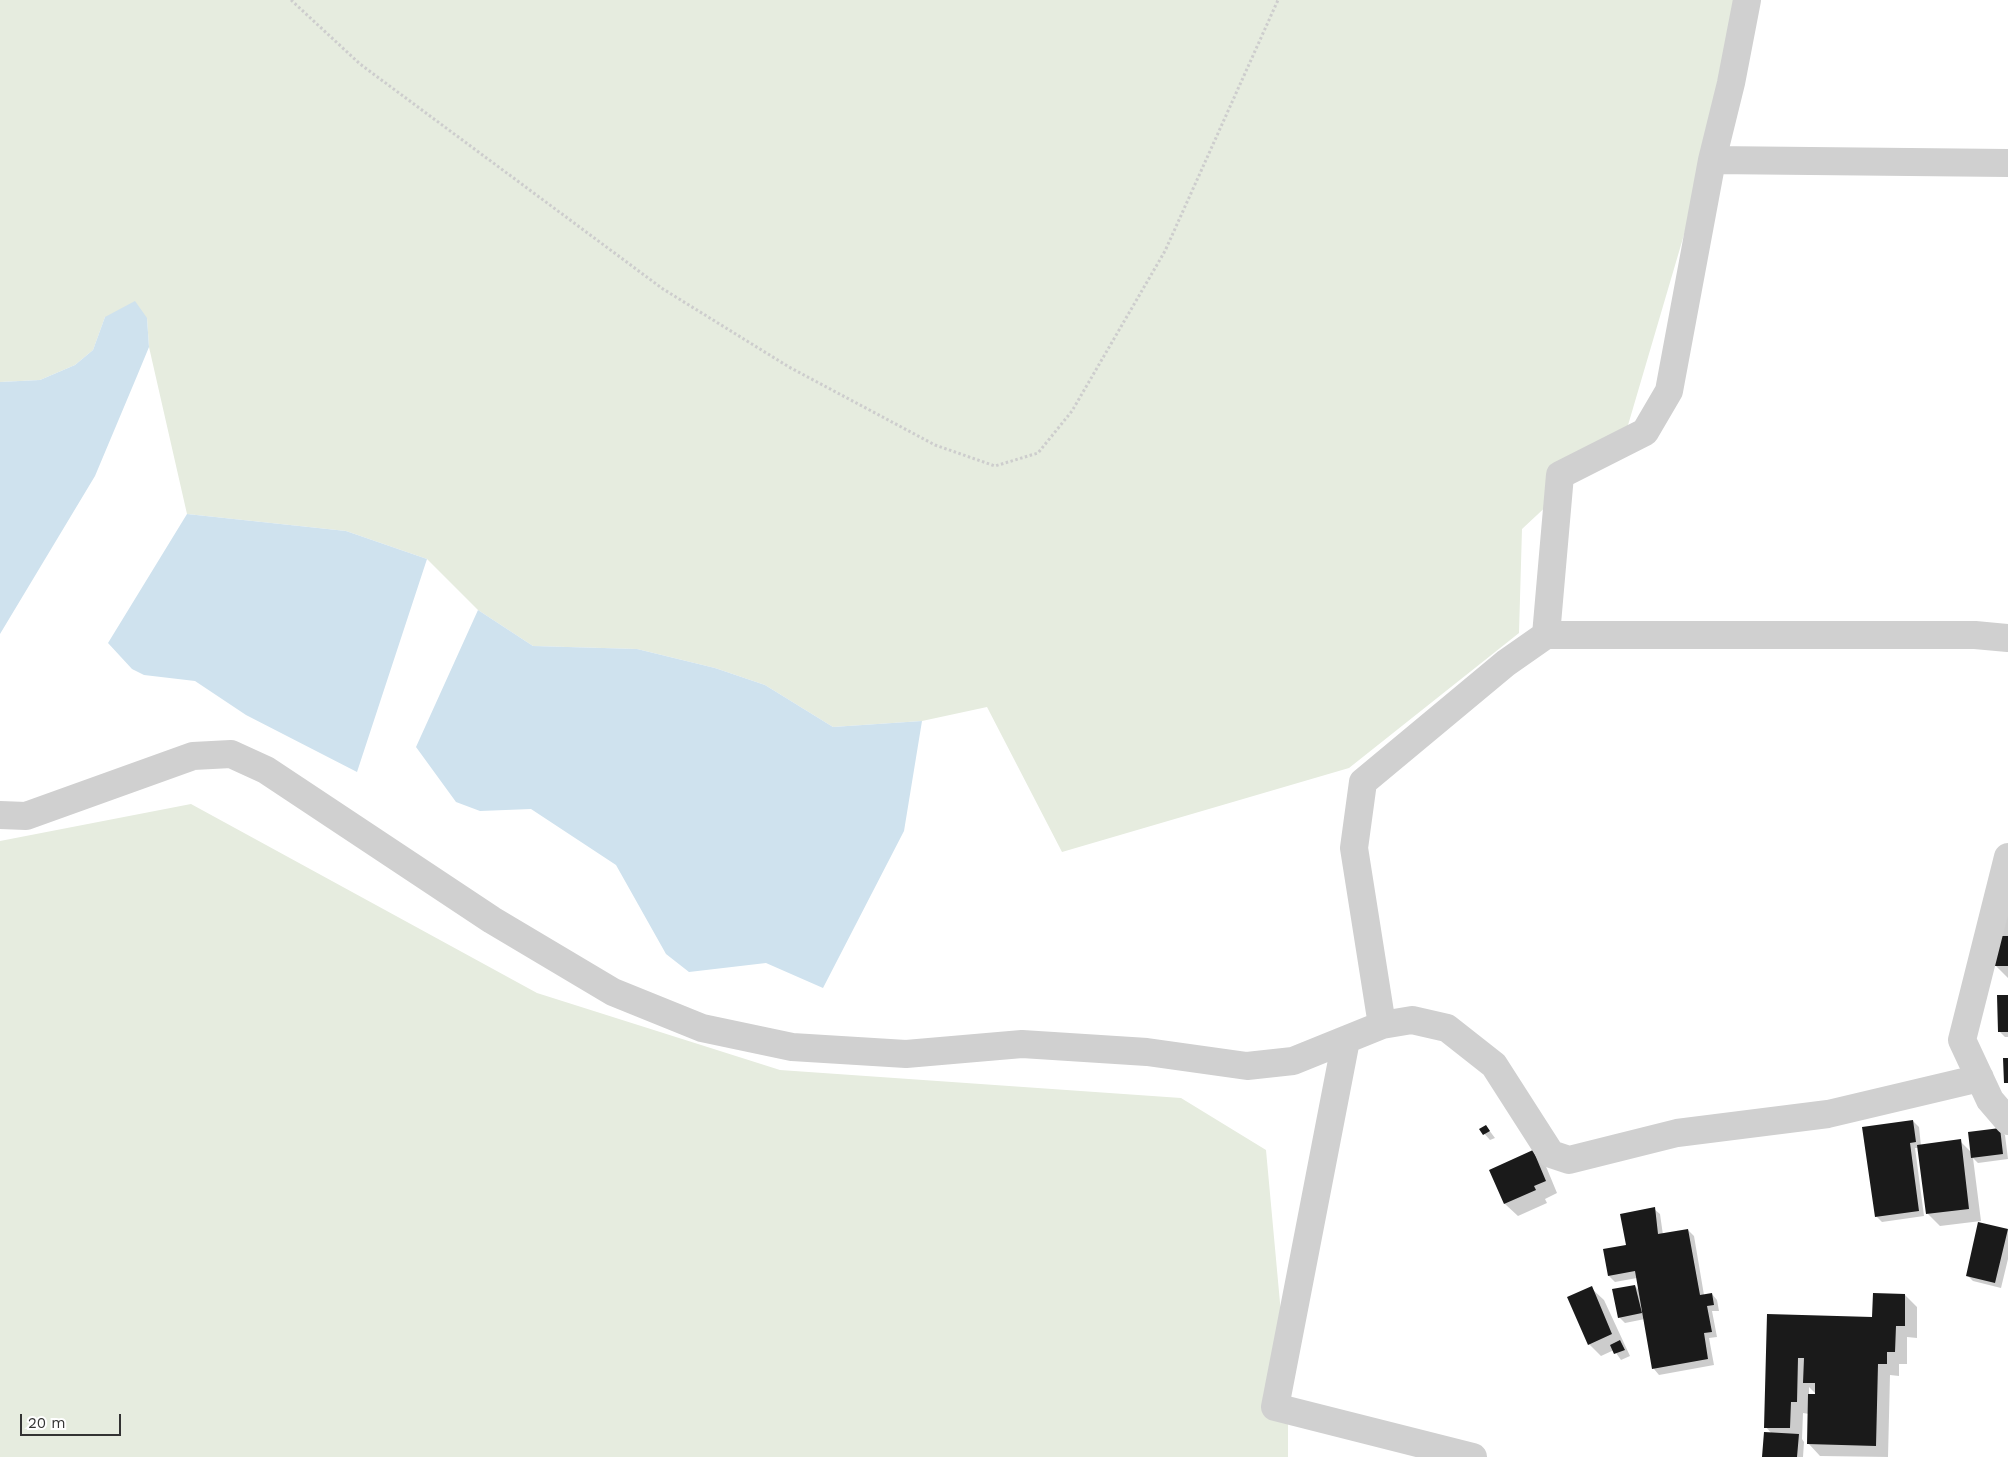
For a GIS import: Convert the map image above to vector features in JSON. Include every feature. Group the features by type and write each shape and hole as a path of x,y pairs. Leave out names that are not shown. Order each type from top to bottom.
{"street":[{"path":"1546,636 1560,475 1645,432 1669,391 1712,160 1731,83 1746,0"},
{"path":"1712,160 2008,163"},
{"path":"1382,1025 1354,848 1363,782 1506,663 1546,636 1966,635 2008,638"},
{"path":"0,815 26,816 193,756 230,754 266,770 492,920 613,992 702,1028 792,1047 906,1054 1022,1044 1147,1052 1247,1066 1293,1061 1382,1025 1412,1020 1447,1028 1494,1064 1551,1154 1568,1160 1676,1133 1828,1114 1980,1078"},
{"path":"2008,857 1962,1040 1990,1100 2008,1121"},
{"path":"1346,1040 1275,1407 1473,1457"}],"path":[{"path":"291,0 360,64 663,289 788,366 935,445 996,466 1038,453 1072,411 1165,251 1278,0"}],"shaded area":[{"path":"0,0 1753,0 1626,432 1522,529 1519,633 1349,768 1062,852 987,707 922,721 833,727 765,685 715,668 637,649 533,646 478,610 427,559 346,531 187,514 149,347 147,318 105,317 93,350 75,365 40,380 0,382"},
{"path":"191,804 537,993 780,1070 1181,1098 1266,1150 1288,1390 1288,1457 0,1457 0,841"}],"water":[{"path":"135,301 147,318 149,347 95,476 0,634 0,382 40,380 75,365 93,350 105,317"},
{"path":"187,514 346,531 427,559 357,772 246,715 195,681 144,675 132,669 108,643"},
{"path":"478,610 533,646 637,649 715,668 765,685 833,727 922,721 904,831 823,988 766,963 689,972 666,954 616,865 531,809 480,811 456,802 416,747"}],"building":[{"path":"1995,936 2008,936 2008,966 1994,966"},
{"path":"1997,995 2008,995 2008,1032 1998,1032"},
{"path":"2003,1058 2008,1058 2008,1083 2004,1083"},
{"path":"1913,1120 1916,1142 1910,1143 1919,1211 1875,1217 1862,1127"},
{"path":"1486,1125 1490,1131 1483,1135 1479,1129"},
{"path":"2000,1128 2003,1154 1971,1158 1968,1132"},
{"path":"1961,1139 1969,1209 1926,1214 1917,1145"},
{"path":"1533,1150 1546,1181 1534,1186 1536,1190 1504,1204 1489,1170"},
{"path":"1655,1207 1658,1234 1688,1229 1700,1295 1712,1293 1714,1305 1707,1306 1712,1332 1704,1333 1708,1359 1652,1369 1635,1271 1608,1276 1603,1249 1626,1245 1620,1214"},
{"path":"1978,1222 2008,1229 1995,1283 1966,1276"},
{"path":"1635,1285 1642,1313 1618,1318 1612,1289"},
{"path":"1592,1286 1612,1334 1588,1345 1567,1297"},
{"path":"1873,1293 1905,1294 1905,1326 1896,1326 1895,1352 1887,1352 1887,1364 1878,1364 1876,1446 1807,1444 1808,1394 1815,1394 1815,1383 1803,1383 1804,1358 1798,1358 1797,1402 1791,1402 1790,1428 1764,1428 1767,1314 1872,1317"},
{"path":"1620,1340 1625,1350 1614,1354 1610,1345"},
{"path":"1764,1432 1799,1434 1797,1457 1762,1457"}]}
